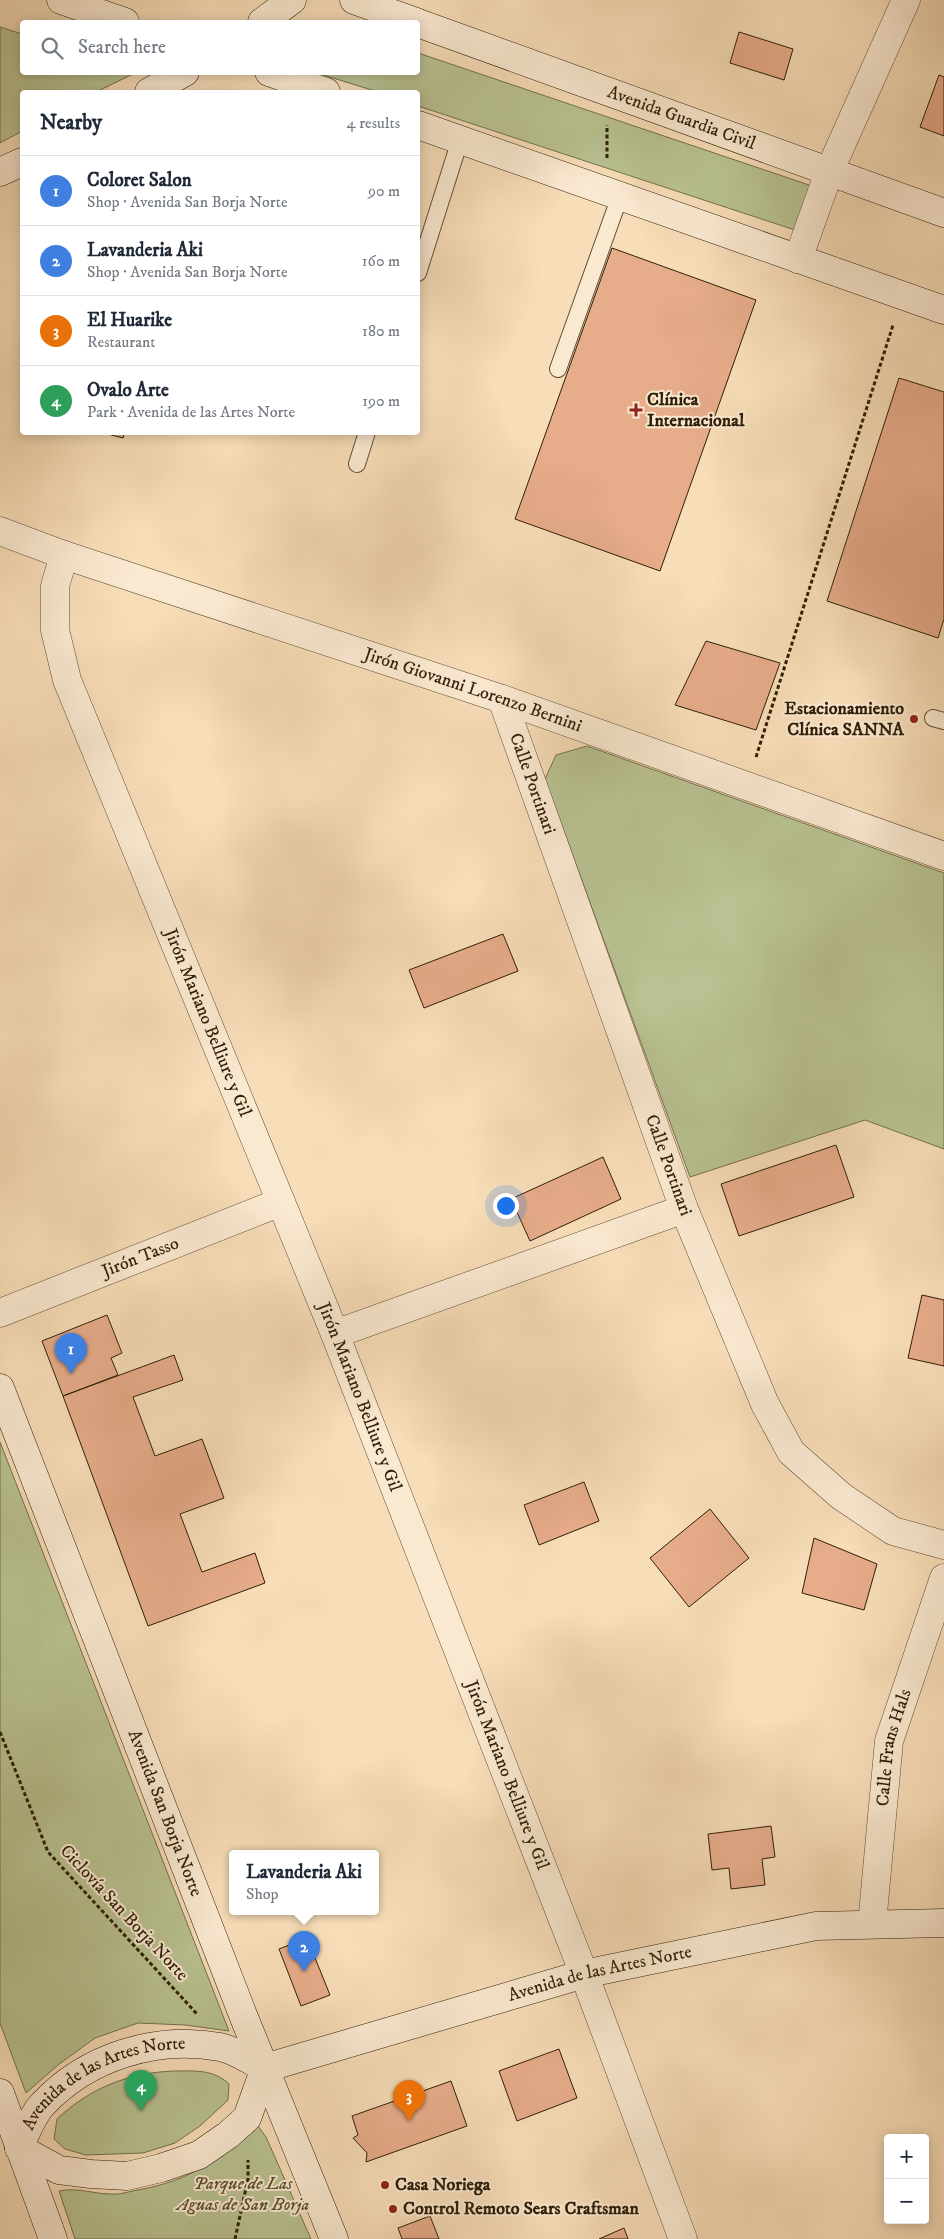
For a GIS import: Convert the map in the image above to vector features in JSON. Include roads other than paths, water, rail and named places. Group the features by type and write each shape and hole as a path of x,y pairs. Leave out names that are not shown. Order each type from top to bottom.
{"street":[{"path":"61,0 119,20"},
{"path":"265,20 292,0"},
{"name":"Avenida Guardia Civil","path":"354,0 409,20"},
{"path":"798,259 829,172 906,0"},
{"name":"Avenida Guardia Civil","path":"420,24 944,213"},
{"path":"153,90 180,75"},
{"path":"278,75 320,90"},
{"path":"420,126 944,310"},
{"path":"0,172 20,163"},
{"name":"Jirón Giovanni Lorenzo Bernini","path":"0,531 64,555 502,699 944,856"},
{"name":"Jirón Mariano Belliure y Gil","path":"64,555 55,586 55,630 68,680 336,1334 584,1974 683,2239"},
{"name":"Calle Portinari","path":"502,699 684,1209 765,1404 792,1452 840,1496 893,1531 944,1545"},
{"name":"Jirón Tasso","path":"0,1313 281,1202"},
{"path":"336,1334 684,1209"},
{"name":"Avenida San Borja Norte","path":"0,1388 265,2068 334,2239"},
{"name":"Calle Frans Hals","path":"872,1924 889,1741 944,1578"},
{"name":"Avenida de las Artes Norte","path":"265,2068 247,2118 228,2135 199,2155 161,2168 127,2176 91,2174 59,2170 9,2150 42,2105 93,2065 125,2052 185,2044 221,2048 265,2068 584,1974 816,1926 944,1924"},
{"path":"0,2093 9,2150 53,2239"}],"lane":[{"path":"420,267 460,140"},
{"path":"558,368 613,193"},
{"path":"357,464 366,435"}],"place":[{"name":"Clínica Internacional","path":"636,410"},
{"name":"Estacionamiento Clínica SANNA","path":"914,719"},
{"name":"Coloret Salon","path":"71,1374"},
{"name":"Lavanderia Aki","path":"304,1972"},
{"name":"Ovalo Arte","path":"141,2111"},
{"name":"El Huarike","path":"409,2121"},
{"name":"Casa Noriega","path":"385,2185"},
{"name":"Control Remoto Sears Craftsman","path":"393,2209"}],"park label":[{"name":"Parque de Las Aguas de San Borja","path":"243,2194"}]}
